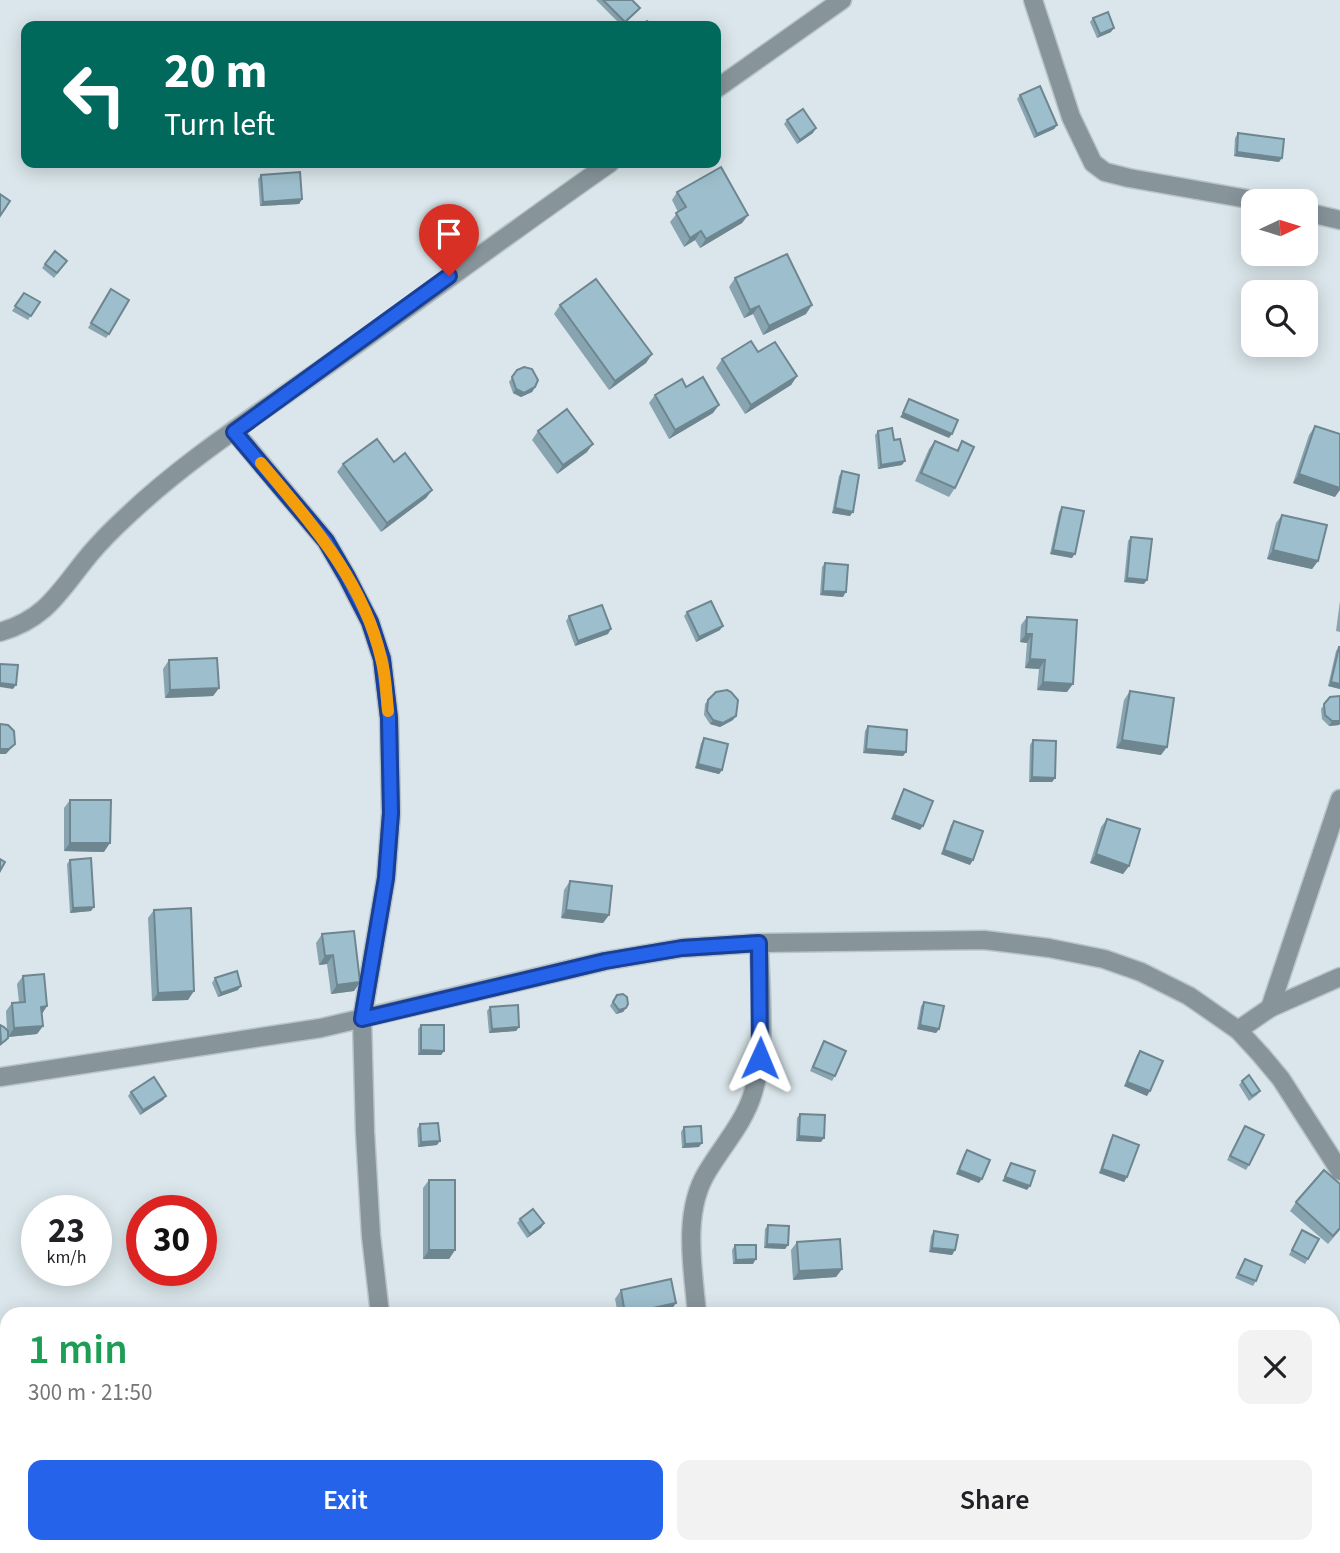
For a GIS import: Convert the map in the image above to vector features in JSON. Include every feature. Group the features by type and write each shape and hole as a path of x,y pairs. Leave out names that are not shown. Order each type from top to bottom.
{"street":[{"path":"721,85 842,0"},
{"path":"1033,0 1071,117 1093,163 1105,172 1129,178 1241,198"},
{"path":"0,632 21,626 44,610 64,589 90,553 128,515 186,466 469,261 603,168"},
{"path":"1318,215 1340,220"},
{"path":"234,432 326,541 370,622 382,659 389,718 391,813 386,878 362,1019 365,1132 379,1307"},
{"path":"1270,1008 1340,799"},
{"path":"0,1077 321,1028 605,961 682,948 759,943 984,940 1049,948 1104,959 1141,972 1189,996 1238,1030 1281,1079 1340,1171"},
{"path":"696,1307 692,1255 696,1196 705,1174 746,1114 754,1091 760,1058 759,943"},
{"path":"1238,1030 1270,1008 1340,977"}],"building":[{"path":"603,0 632,0 640,8 624,21"},
{"path":"1108,12 1114,28 1100,34 1093,18"},
{"path":"1040,86 1057,125 1037,134 1020,95"},
{"path":"803,109 816,128 800,140 787,120"},
{"path":"1238,133 1284,139 1282,158 1237,152"},
{"path":"721,167 748,215 706,239 701,231 690,238 676,213 686,207 677,192"},
{"path":"300,172 302,199 263,202 261,175"},
{"path":"0,194 10,201 0,216"},
{"path":"55,251 67,261 57,273 45,264"},
{"path":"787,254 812,305 769,326 759,306 750,310 735,278"},
{"path":"596,279 652,354 615,381 560,305"},
{"path":"111,289 129,300 109,334 91,323"},
{"path":"24,293 40,302 31,316 15,306"},
{"path":"751,341 758,352 775,342 797,376 751,405 722,359"},
{"path":"524,367 532,369 538,380 535,387 524,393 516,389 512,377 517,370"},
{"path":"703,377 719,405 675,430 655,395 682,379 686,387"},
{"path":"909,399 958,420 952,434 903,413"},
{"path":"567,409 593,444 563,465 538,431"},
{"path":"1315,426 1340,434 1340,488 1299,474"},
{"path":"892,428 894,440 900,439 905,461 881,465 878,431"},
{"path":"377,439 394,462 405,453 432,490 387,523 343,464"},
{"path":"935,441 958,451 962,441 974,447 955,488 921,473"},
{"path":"842,471 859,475 853,512 835,508"},
{"path":"1062,507 1084,511 1075,554 1053,550"},
{"path":"1282,515 1327,525 1318,561 1273,550"},
{"path":"1131,537 1152,539 1147,580 1127,578"},
{"path":"825,563 848,565 846,592 823,591"},
{"path":"711,601 723,626 699,637 687,612"},
{"path":"602,605 611,629 578,641 569,616"},
{"path":"1027,617 1077,620 1073,684 1043,682 1045,660 1030,659 1032,634 1026,634"},
{"path":"1340,647 1340,684 1331,682"},
{"path":"217,658 219,688 170,690 169,660"},
{"path":"0,664 18,665 16,685 0,683"},
{"path":"727,690 738,700 736,716 723,723 713,720 707,711 708,700 716,692"},
{"path":"1130,691 1174,698 1167,747 1122,740"},
{"path":"1340,696 1340,721 1332,721 1325,715 1324,704 1330,697"},
{"path":"0,724 8,725 14,731 15,744 9,749 0,749"},
{"path":"868,726 907,730 906,752 866,749"},
{"path":"704,738 728,744 722,770 698,764"},
{"path":"1033,740 1056,741 1055,778 1032,777"},
{"path":"904,789 933,801 923,826 894,815"},
{"path":"70,800 111,800 110,843 70,843"},
{"path":"1107,819 1140,829 1129,866 1096,854"},
{"path":"954,821 983,831 973,860 944,850"},
{"path":"91,858 94,907 73,908 70,860"},
{"path":"570,881 612,886 609,915 566,910"},
{"path":"191,908 194,991 158,993 154,910"},
{"path":"354,931 360,982 337,985 333,955 325,956 322,934"},
{"path":"237,971 241,986 221,993 215,978"},
{"path":"44,974 47,1006 41,1007 43,1026 14,1028 12,1003 25,1002 23,976"},
{"path":"623,994 627,997 628,1004 626,1008 619,1010 613,1002 617,995"},
{"path":"924,1002 944,1006 939,1029 920,1025"},
{"path":"518,1005 519,1027 492,1029 490,1007"},
{"path":"0,1025 8,1031 8,1038 1,1044"},
{"path":"421,1025 444,1025 444,1051 421,1050"},
{"path":"824,1041 846,1051 835,1076 813,1067"},
{"path":"1140,1051 1163,1061 1150,1091 1127,1082"},
{"path":"1249,1075 1260,1091 1252,1096 1242,1081"},
{"path":"154,1077 166,1096 143,1110 131,1092"},
{"path":"800,1114 825,1115 824,1138 799,1136"},
{"path":"438,1123 440,1141 421,1142 420,1124"},
{"path":"701,1126 702,1143 685,1144 684,1127"},
{"path":"1245,1126 1264,1135 1249,1165 1230,1156"},
{"path":"1113,1135 1139,1145 1127,1177 1102,1169"},
{"path":"967,1150 990,1160 982,1179 959,1170"},
{"path":"1011,1163 1035,1171 1030,1186 1005,1177"},
{"path":"1324,1170 1340,1184 1340,1228 1333,1236 1296,1202"},
{"path":"429,1180 455,1180 455,1250 429,1250"},
{"path":"533,1209 544,1223 530,1234 520,1219"},
{"path":"768,1225 789,1226 788,1245 767,1244"},
{"path":"1302,1230 1319,1239 1308,1259 1292,1250"},
{"path":"934,1231 958,1235 955,1250 932,1248"},
{"path":"840,1239 842,1269 799,1271 797,1242"},
{"path":"735,1245 756,1245 756,1259 736,1260"},
{"path":"1245,1259 1262,1266 1256,1281 1238,1274"},
{"path":"671,1279 676,1303 657,1307 624,1307 621,1290"}],"slow traffic":[{"path":"261,463 326,541 347,577 370,622 382,659 388,711"}],"route":[{"path":"449,276 234,432 326,541 370,622 382,659 389,718 391,813 386,878 362,1019 605,961 682,948 759,943 760,1058"}]}
